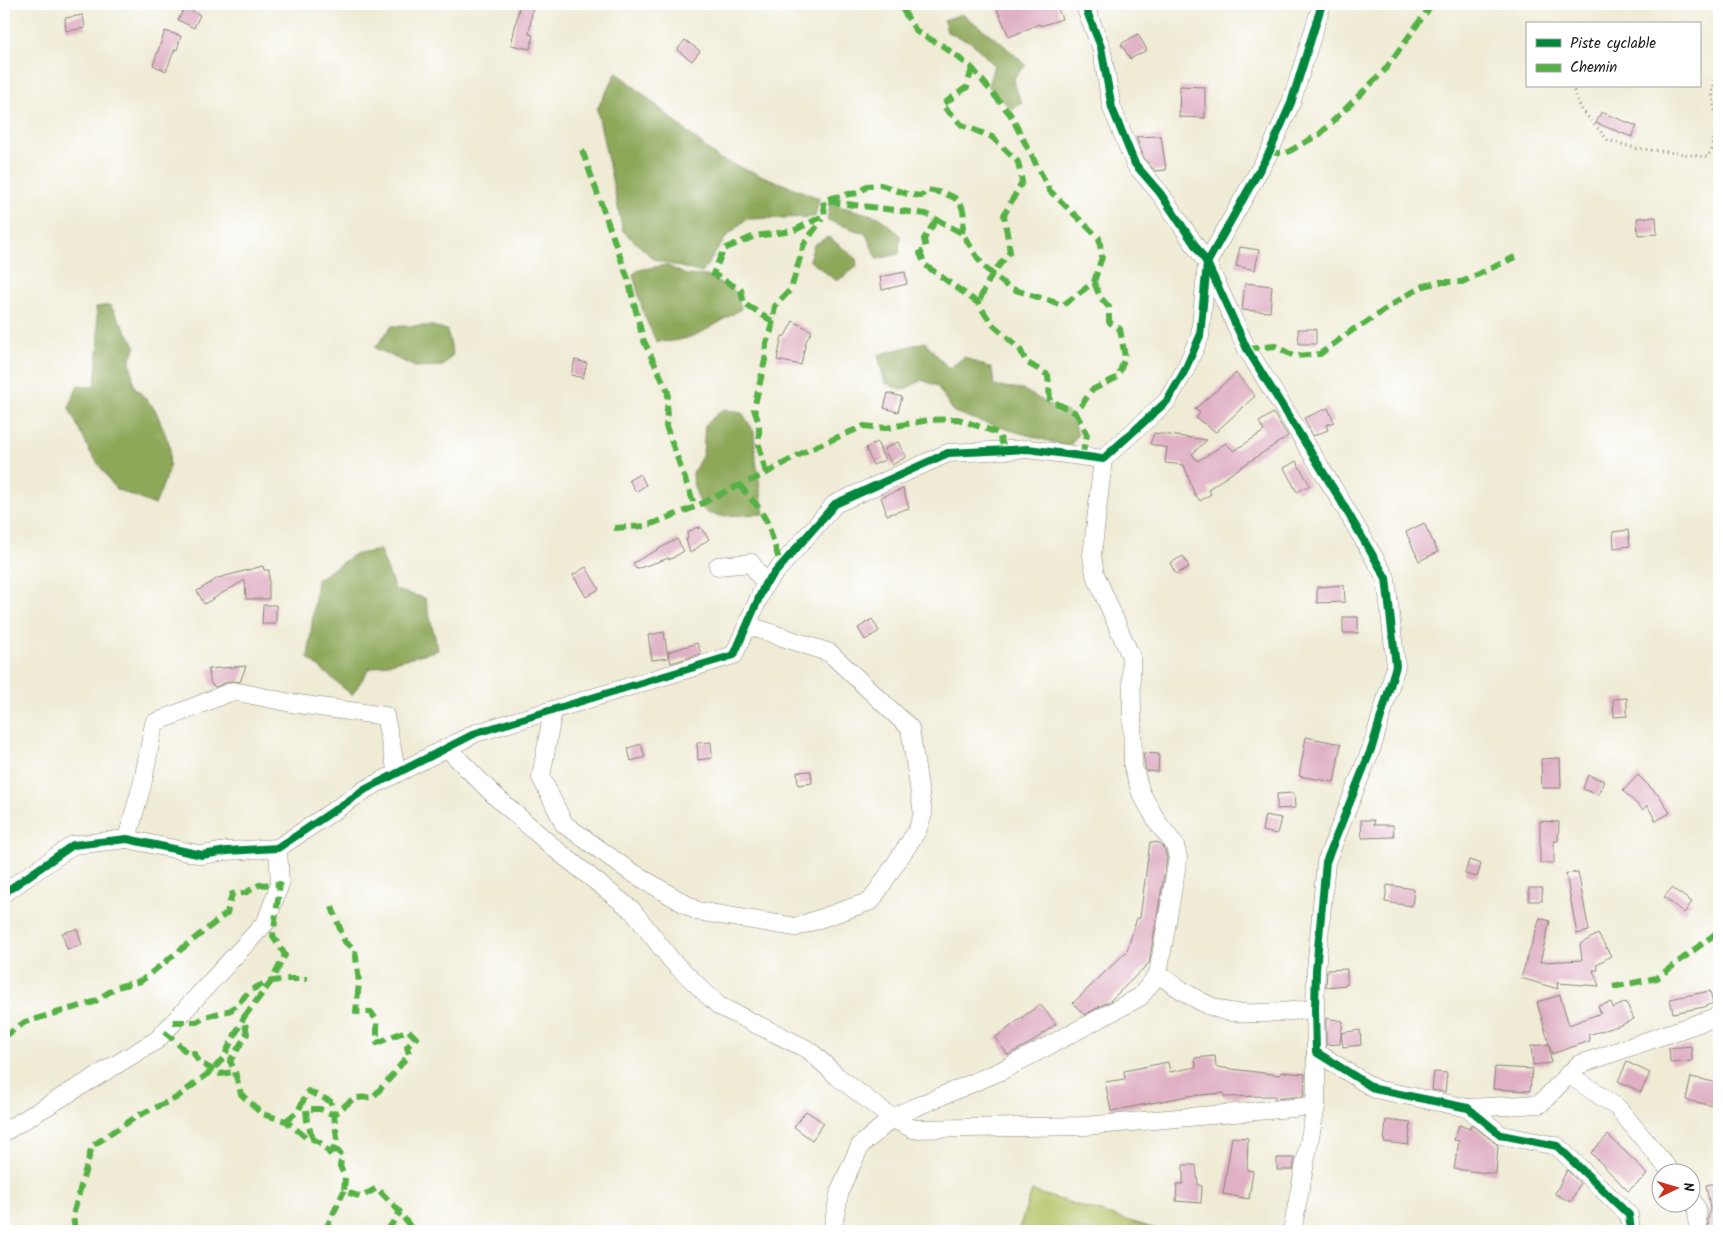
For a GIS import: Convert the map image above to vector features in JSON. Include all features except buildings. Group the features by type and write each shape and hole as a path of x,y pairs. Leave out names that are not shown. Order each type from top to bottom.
{"street":[{"path":"1084,4 1101,47 1112,108 1134,164 1160,193 1207,263 1247,349 1338,496 1386,578 1396,666 1372,747 1326,862 1316,970 1316,1106 1292,1231"},
{"path":"832,1231 840,1190 860,1146 892,1118 1001,1071 1140,998 1158,974 1178,858 1175,845 1158,822 1142,793 1133,766 1131,657 1095,574 1092,556 1103,459 1166,401 1184,372 1200,336 1207,263 1270,153 1291,104 1322,4"},
{"path":"4,893 73,845 127,839 202,855 227,850 278,848 366,789 476,733 734,655 766,584 835,504 948,453 1028,449 1103,459"},
{"path":"718,566 751,563 766,584"},
{"path":"553,710 541,777 564,824 628,870 697,911 796,927 870,901 917,831 923,814 910,728 830,653 748,624"},
{"path":"127,839 143,781 154,723 233,691 385,716 397,773"},
{"path":"447,748 517,816 632,910 672,961 718,1006 809,1050 838,1077 892,1118 913,1128 1086,1126 1316,1106"},
{"path":"4,1132 157,1040 266,922 280,884 278,848"},
{"path":"1158,974 1184,992 1216,1009 1248,1014 1315,1009"},
{"path":"1316,1052 1375,1089 1468,1108 1540,1104 1578,1064 1719,1016"},
{"path":"1568,1074 1618,1108 1663,1162"},
{"path":"1468,1108 1502,1135 1557,1146 1629,1216 1631,1231"},
{"path":"1697,1212 1698,1231"}],"path":[{"path":"1573,88 1581,109 1608,140 1635,148 1707,157 1712,150 1717,123 1712,92 1719,69"}],"green space":[{"path":"962,14 1000,42 1026,65 1014,78 1022,103 1012,110 988,86 994,65 971,42 947,32 944,20"},
{"path":"617,72 719,159 819,198 815,217 746,219 726,237 702,273 655,260 623,231 597,109"},
{"path":"830,205 879,217 900,235 899,254 877,259 866,234 827,220"},
{"path":"828,237 856,258 857,267 837,281 809,260 814,245"},
{"path":"666,265 686,275 707,276 732,289 737,294 741,309 690,337 679,340 656,341 644,315 633,274 639,270"},
{"path":"110,305 136,347 130,359 134,386 155,409 170,446 169,470 155,505 116,489 90,452 69,408 78,385 95,387 99,340 96,307"},
{"path":"392,326 432,326 447,330 453,354 443,366 415,367 375,348"},
{"path":"925,342 949,369 964,357 992,369 994,386 1022,389 1050,405 1068,412 1078,434 1069,447 954,412 937,386 922,380 903,390 885,383 878,355"},
{"path":"722,410 737,411 743,414 754,432 756,461 764,514 720,516 707,513 702,508 694,487 693,473 703,454 705,425"},
{"path":"380,550 395,590 425,598 438,650 369,669 352,695 308,658 317,580 353,555"},
{"path":"1032,1191 1162,1231 1018,1231"}],"marked path":[{"path":"772,321 744,304 741,290 713,274 724,249 755,236 793,231 825,215 823,201 926,214 962,233 983,266 1009,288 1063,305 1094,282 1102,257 1099,238 1050,191 1010,114 972,68 943,46 917,32 899,4"},
{"path":"1269,153 1286,153 1320,134 1384,71 1432,4"},
{"path":"972,68 967,87 942,105 962,125 992,137 1018,162 1022,182 1004,215 1010,252 992,274 978,303"},
{"path":"582,150 628,279 643,339 668,392 666,426 695,507"},
{"path":"828,199 859,193 867,186 881,185 907,194 921,196 927,190 946,194 953,197 962,206 962,233"},
{"path":"766,473 759,445 759,424 754,409 765,360 766,343 771,331 775,306 791,289 804,244 822,219"},
{"path":"936,220 924,239 926,249 920,253 925,265 978,303 991,323 1020,349 1026,362 1048,375 1050,400 1076,413"},
{"path":"1247,349 1275,346 1294,356 1320,354 1354,329 1424,286 1440,282 1462,282 1515,257"},
{"path":"1082,456 1087,435 1076,413 1092,390 1118,377 1125,357 1120,329 1109,322 1109,307 1100,297 1094,282"},
{"path":"614,528 646,526 695,507 761,476 810,449 864,426 886,428 928,420 958,419 998,433 1005,450"},
{"path":"739,485 759,508 768,524 781,566"},
{"path":"4,1037 25,1022 94,1002 117,987 141,981 227,913 232,894 245,893 259,885 280,884 273,936 285,955 271,982 244,1017 247,1034 230,1061 241,1094 262,1114 286,1121 308,1139 313,1139 322,1144 331,1155"},
{"path":"313,1139 307,1121 306,1109 320,1109 334,1115 354,1098 373,1097 409,1054 407,1047 416,1038 408,1030 377,1043 377,1021 371,1012 356,1012 359,982 355,949 345,942 332,907"},
{"path":"1613,987 1657,978 1719,931"},
{"path":"173,1022 197,1022 205,1017 231,1010 251,990 267,982 286,979 307,979"},
{"path":"75,1231 73,1215 92,1146 139,1115 176,1098 213,1070 223,1058 244,1017"},
{"path":"164,1032 188,1054 194,1053 199,1062 220,1074 235,1072"},
{"path":"286,1121 298,1111 308,1091 330,1101 337,1138 332,1153"},
{"path":"333,1147 342,1155 340,1166 345,1177 344,1191 361,1197 377,1188 400,1212 413,1231"},
{"path":"325,1231 344,1191"},
{"path":"387,1231 400,1212"}],"cycle path":[{"path":"1084,4 1101,47 1112,108 1135,164 1160,193 1207,263 1247,349 1338,496 1386,578 1396,666 1372,747 1326,862 1316,970 1316,1052 1375,1089 1468,1108 1501,1135 1557,1146 1629,1215 1631,1231"},
{"path":"4,893 73,845 127,839 202,855 227,851 278,848 366,789 476,733 734,655 765,584 835,504 948,453 1028,449 1103,459 1167,401 1184,372 1200,336 1207,263 1269,153 1291,103 1322,4"}]}
